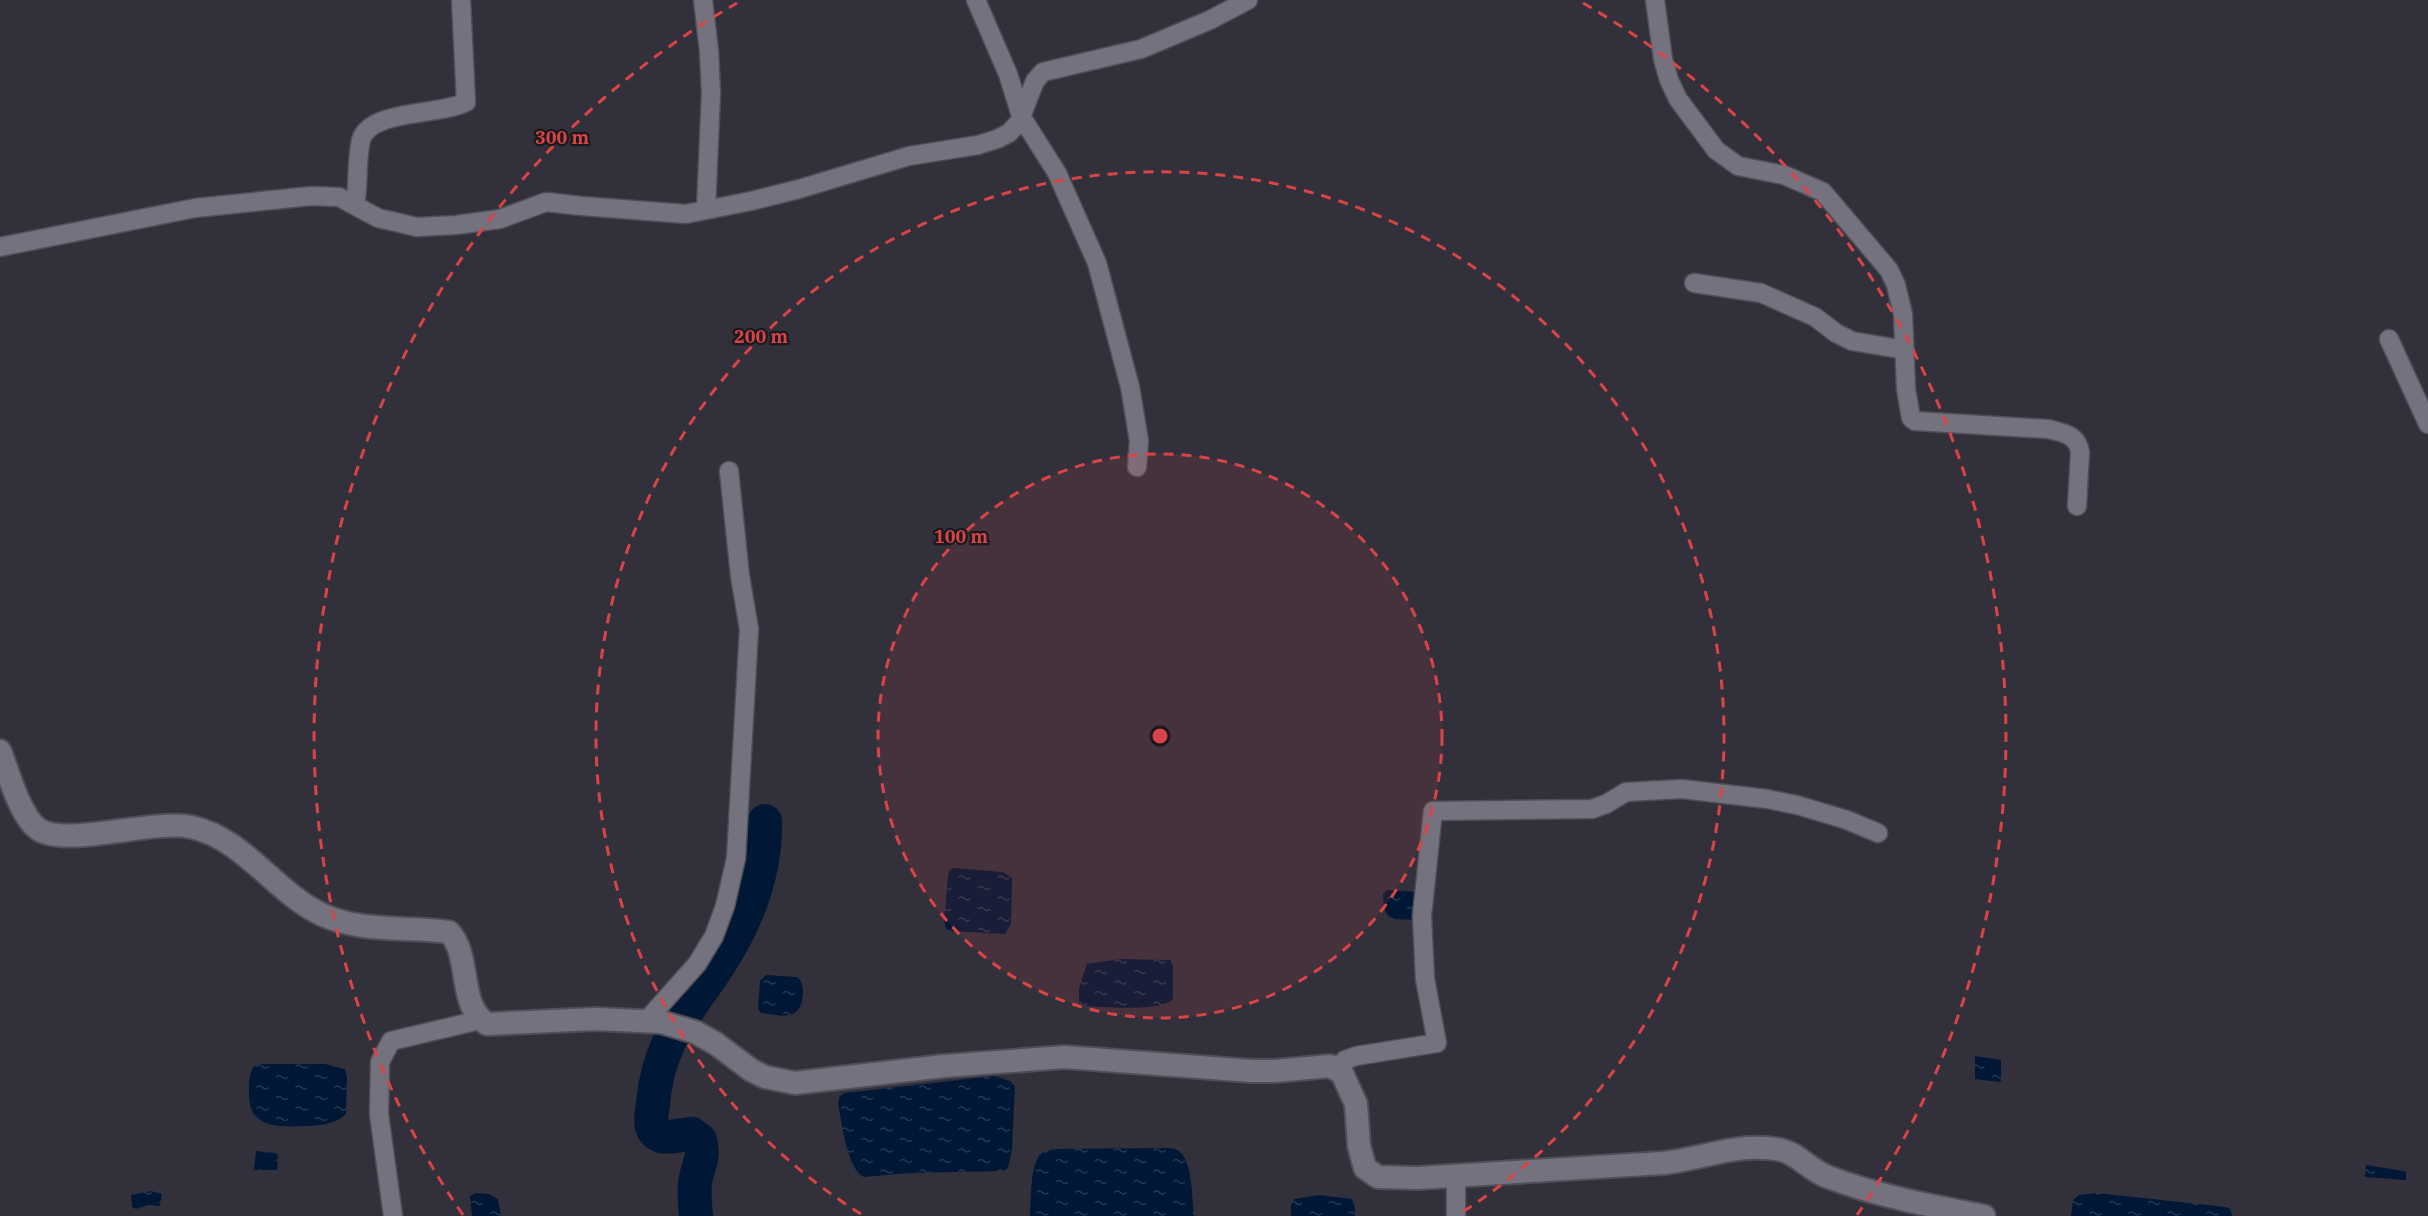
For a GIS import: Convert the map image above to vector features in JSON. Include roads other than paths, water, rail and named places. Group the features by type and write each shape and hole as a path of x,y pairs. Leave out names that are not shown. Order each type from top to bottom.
{"street":[{"path":"354,205 358,189 362,139 373,124 389,118 430,112 466,102 461,0"},
{"path":"703,0 711,93 706,209"},
{"path":"976,0 1008,74 1021,116 1057,173 1097,263 1130,387 1139,441 1137,467"},
{"path":"0,247 195,208 252,200 327,196 339,197 378,218 417,227 500,219 546,202 686,214 799,189 909,156 978,145 998,139 1009,133 1021,116 1035,81 1043,72 1141,48 1210,20 1248,0"},
{"path":"1655,0 1663,59 1678,99 1716,150 1738,166 1784,175 1823,192 1888,270 1896,285 1903,314 1908,406 1911,418 2048,429 2067,434 2074,438 2080,452 2077,506"},
{"path":"1694,283 1761,293 1805,312 1852,341 1905,350"},
{"path":"2389,339 2428,424"},
{"path":"654,1021 697,964 714,936 725,906 736,858 748,629 729,471"},
{"path":"0,752 28,818 39,830 53,834 81,835 165,826 200,829 225,842 300,900 324,915 374,927 449,932 457,941 472,1006 480,1020 487,1024 596,1019 654,1021 695,1032 765,1077 795,1083 921,1068 1044,1058 1096,1058 1252,1071 1320,1066 1337,1068 1342,1073 1356,1104 1359,1146 1365,1168 1378,1177 1391,1179 1456,1176 1675,1162 1741,1147 1778,1149 1795,1156 1811,1169 1832,1179 1891,1197 1984,1216"},
{"path":"1337,1068 1345,1060 1356,1056 1437,1043 1425,979 1422,925 1432,811 1592,809 1626,792 1683,789 1797,805 1847,820 1878,833"},
{"path":"393,1216 379,1114 380,1062 391,1041 480,1020"},
{"path":"1456,1176 1456,1216"}],"water":[{"path":"954,868 1003,872 1012,878 1011,924 1005,934 950,931 946,928 944,921 948,876 950,870"},
{"path":"1387,890 1418,892 1415,920 1395,919 1387,914 1383,894"},
{"path":"1120,959 1170,960 1173,966 1173,999 1156,1006 1143,1007 1082,1006 1079,1004 1079,988 1087,964"},
{"path":"766,975 797,977 800,980 803,994 801,1005 796,1012 784,1016 761,1013 758,1009 760,981"},
{"path":"1975,1056 2001,1060 2001,1081 1975,1079"},
{"path":"260,1064 325,1064 345,1069 346,1114 332,1122 312,1126 277,1126 260,1120 250,1106 249,1095 253,1067"},
{"path":"994,1076 1010,1081 1015,1086 1012,1149 1008,1168 1004,1171 910,1173 864,1177 853,1165 838,1102 840,1096 845,1093"},
{"path":"1165,1148 1179,1151 1187,1163 1194,1216 1030,1216 1034,1168 1042,1153 1057,1149"},
{"path":"256,1151 276,1153 278,1156 277,1170 254,1170"},
{"path":"2366,1165 2404,1171 2406,1180 2365,1177"},
{"path":"151,1191 162,1194 160,1206 148,1205 136,1209 132,1207 131,1195"},
{"path":"476,1193 489,1194 498,1199 501,1216 472,1216 470,1196"},
{"path":"2097,1193 2226,1207 2230,1209 2232,1216 2071,1216 2073,1200 2079,1195"},
{"path":"1319,1195 1352,1199 1355,1216 1291,1216 1291,1205 1294,1199"}],"waterway":[{"path":"696,1216 695,1186 701,1157 700,1140 692,1134 666,1137 654,1131 651,1118 657,1078 672,1036 732,943 746,914 761,869 765,821"}]}
